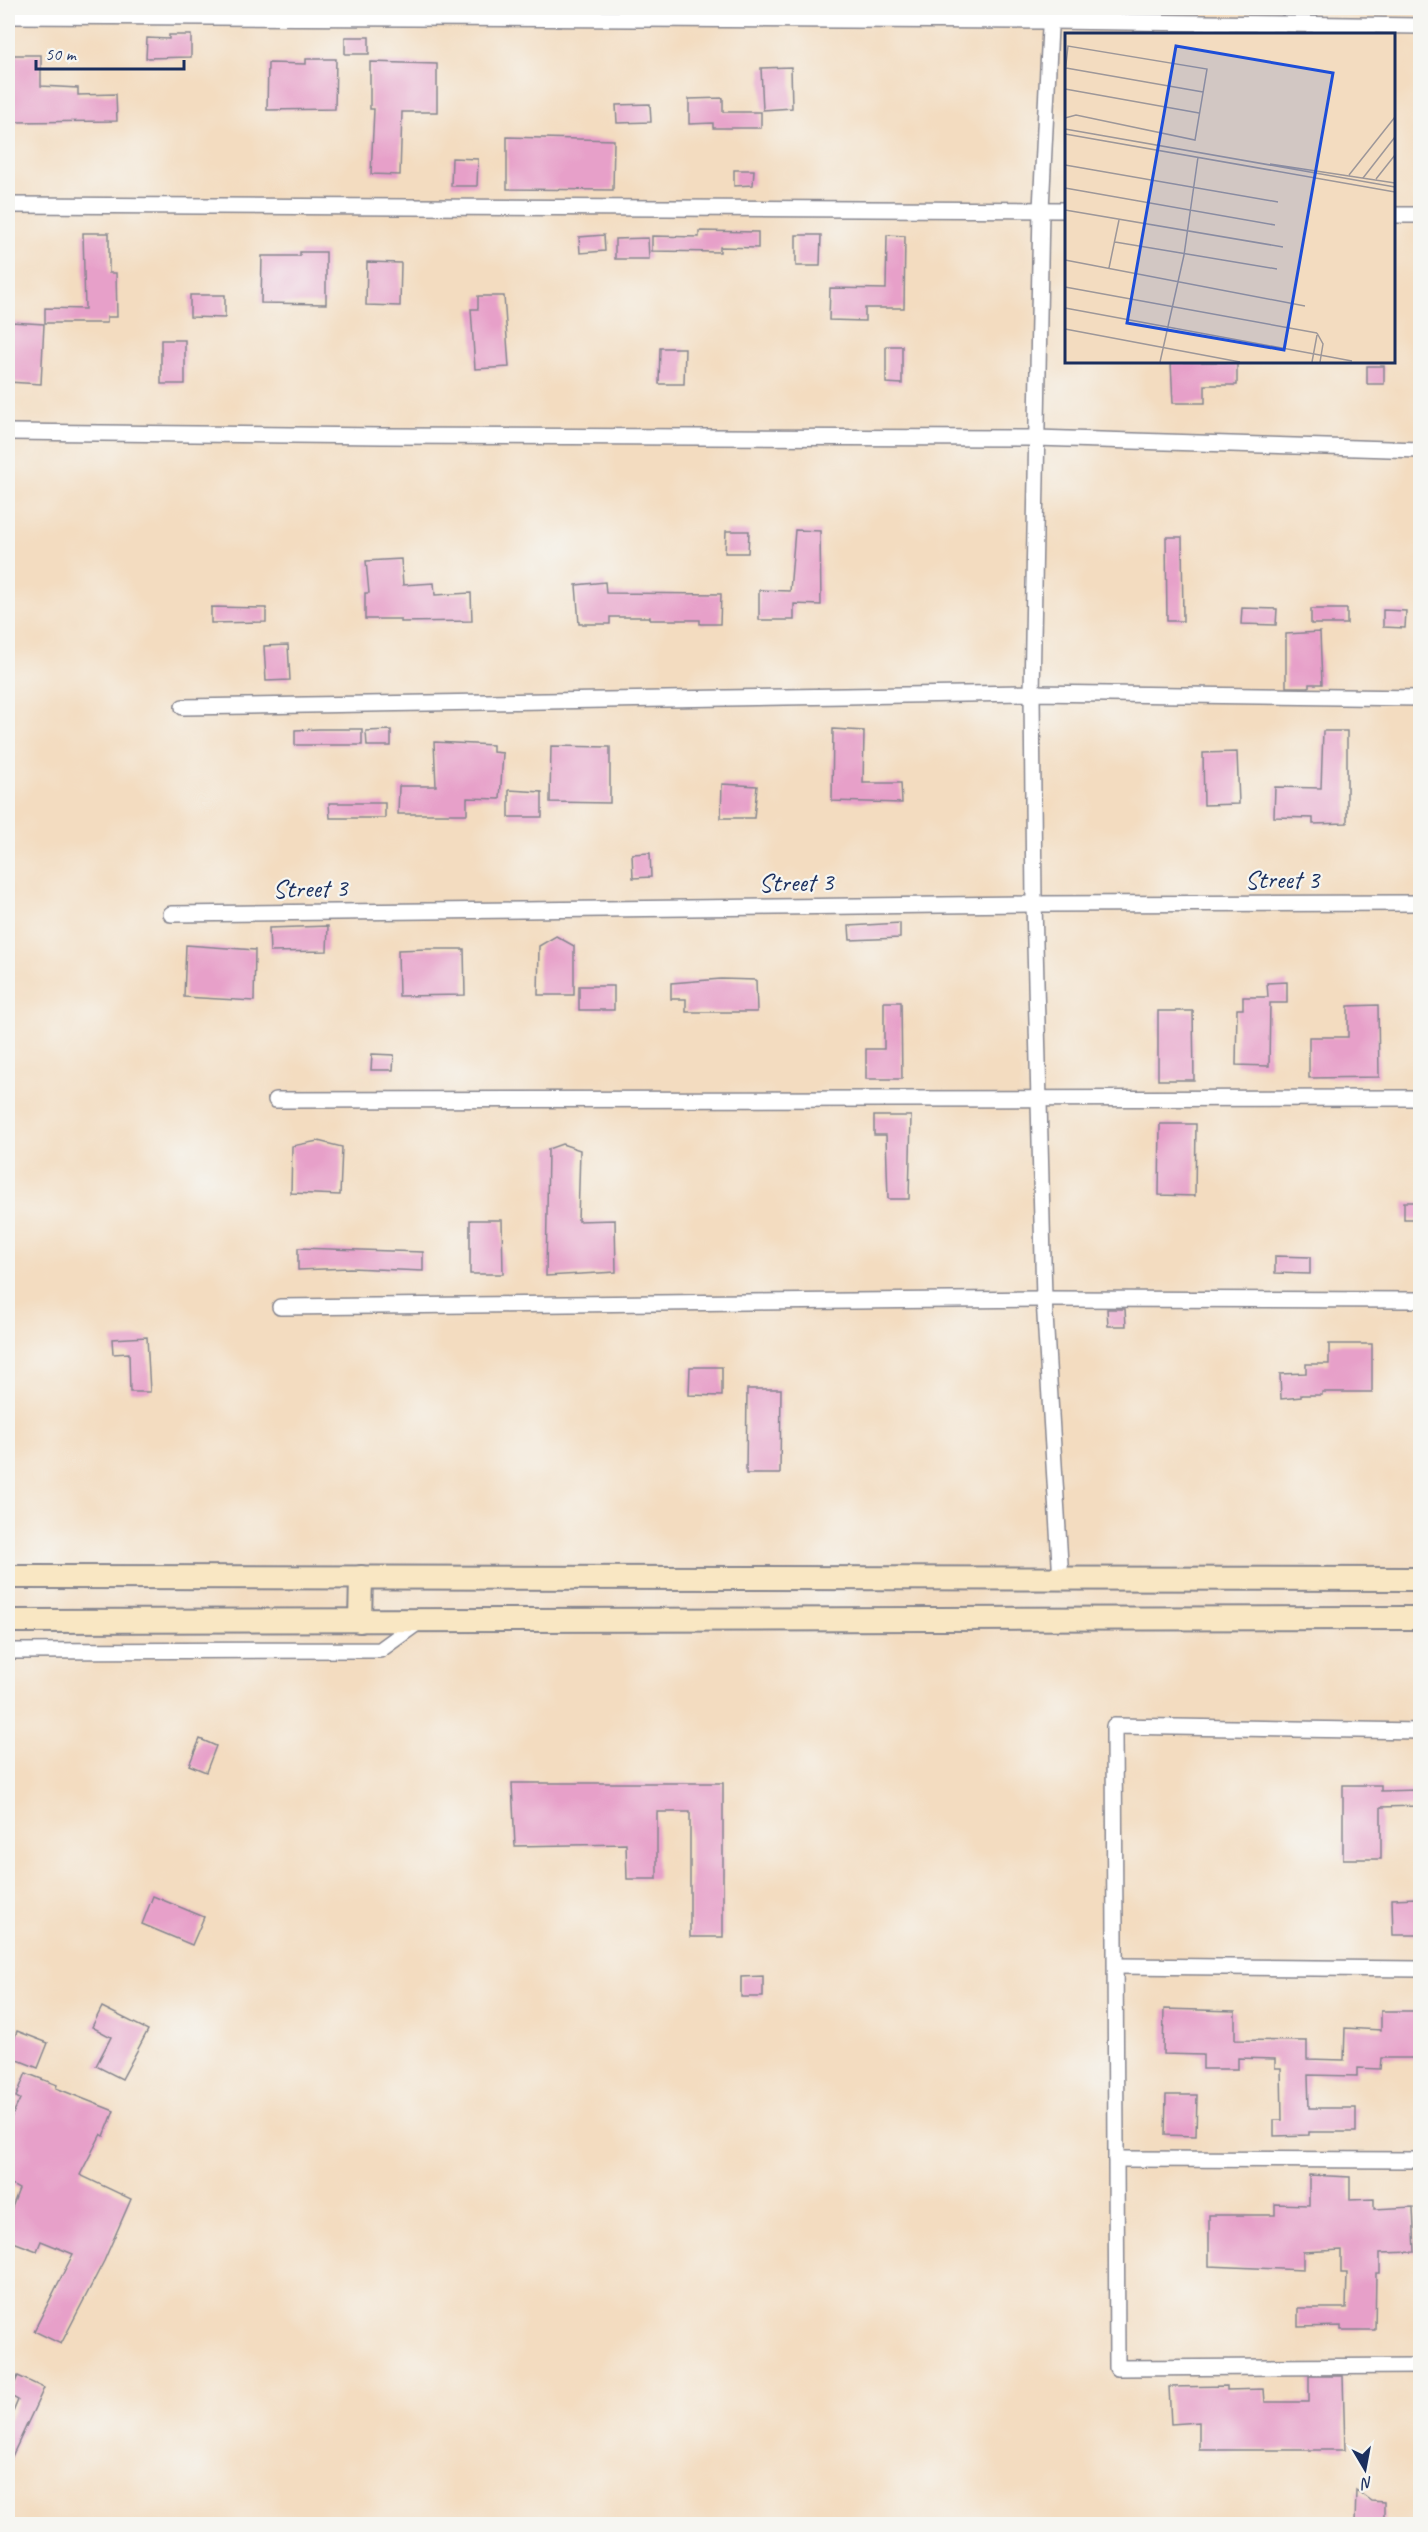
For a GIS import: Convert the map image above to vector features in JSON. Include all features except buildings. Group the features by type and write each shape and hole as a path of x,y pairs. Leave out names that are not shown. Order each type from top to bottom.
{"main road":[{"path":"360,1621 361,1576"},
{"path":"8,1577 1420,1579"},
{"path":"8,1621 1420,1618"}],"street":[{"path":"1051,14 1041,209 1032,693 1034,903 1044,1299 1061,1580"},
{"path":"8,16 1051,14 1420,26"},
{"path":"8,205 1065,210"},
{"path":"1395,215 1420,215"},
{"path":"8,432 1036,438 1420,450"},
{"path":"183,707 1032,693 1420,698"},
{"name":"Street 3","path":"171,914 1034,903 1420,903"},
{"path":"276,1100 1420,1098"},
{"path":"280,1307 1044,1299 1420,1300"},
{"path":"8,1651 381,1650 420,1621"},
{"path":"1420,1731 1114,1726 1118,2368 1420,2366"},
{"path":"1116,1966 1420,1968"},
{"path":"1116,2159 1420,2160"}]}
